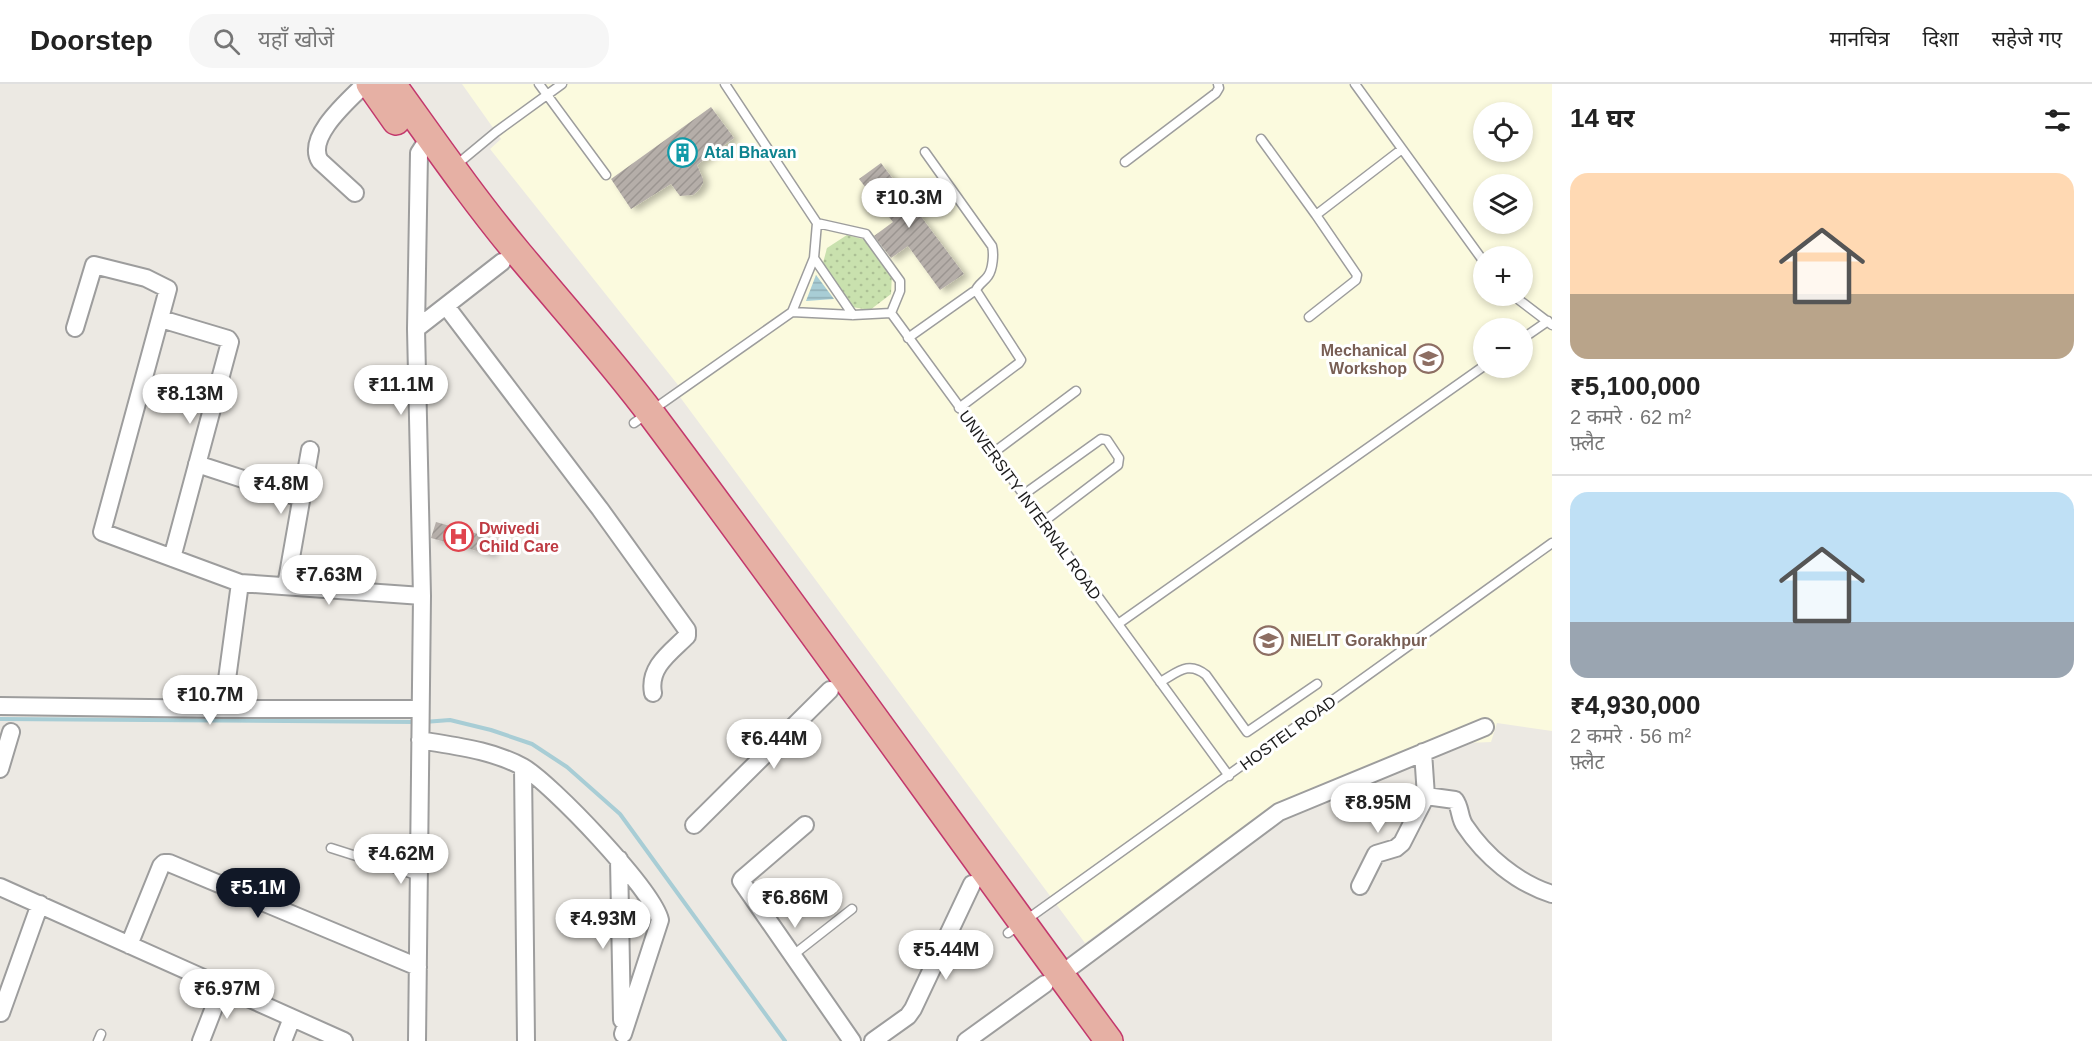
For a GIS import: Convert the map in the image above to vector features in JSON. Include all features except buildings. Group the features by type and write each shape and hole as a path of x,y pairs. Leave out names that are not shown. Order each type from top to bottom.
{"highway":[{"path":"370,84 424,144 453,169 516,250 601,351 642,418 830,690 972,884 1016,928"},
{"path":"393,84 424,144 502,262 587,362 642,418 1016,928 1053,980 1086,1041"},
{"path":"1053,980 1109,1041"}],"street":[{"path":"355,193 320,161 316,148 333,117 365,84"},
{"path":"417,1041 422,596 416,329 424,144"},
{"path":"416,329 502,262"},
{"path":"75,328 94,265 98,264 146,278 166,287 168,292 161,319 102,532 240,583 422,596"},
{"path":"446,306 600,509 687,630 687,636 655,670 652,679 653,693"},
{"path":"161,319 228,339 230,342 172,558"},
{"path":"286,586 310,450"},
{"path":"197,464 302,498"},
{"path":"223,709 240,583"},
{"path":"694,825 830,690"},
{"path":"0,706 223,709 420,723 472,750 501,757 523,767 547,785 618,859 658,912 660,920 623,1038"},
{"path":"966,1041 1053,980 1279,812 1485,727"},
{"path":"0,769 11,732"},
{"path":"1360,886 1376,854 1396,848 1402,843 1426,796 1423,752"},
{"path":"523,767 526,1041"},
{"path":"1426,796 1458,802 1464,826 1492,857 1521,880 1552,894"},
{"path":"805,825 741,881 852,1041"},
{"path":"618,859 623,1038"},
{"path":"129,945 161,866 169,863 418,967"},
{"path":"873,1041 908,1016 914,1009 972,884"},
{"path":"0,886 344,1041"},
{"path":"1,1013 39,904"},
{"path":"201,1041 222,987"},
{"path":"283,1041 292,1018"}],"lane":[{"path":"539,84 606,175"},
{"path":"453,169 496,132 562,84"},
{"path":"642,418 792,312 814,258 817,223 725,84"},
{"path":"1125,162 1216,93 1219,88 1218,84"},
{"path":"1355,84 1473,247"},
{"path":"1261,140 1357,275 1356,280 1309,317"},
{"path":"1316,215 1402,149"},
{"path":"908,338 975,292 980,282 989,275 994,251 925,152"},
{"path":"792,312 853,315 891,313 900,291 900,281 867,234 817,223"},
{"path":"814,258 853,315"},
{"path":"959,408 1020,360 975,292"},
{"path":"1527,306 1550,323 1533,333"},
{"name":"UNIVERSITY INTERNAL ROAD","path":"891,313 1229,776"},
{"path":"1118,624 1473,374"},
{"path":"993,453 1076,391"},
{"path":"1023,495 1101,439 1107,440 1119,459 1118,465 1043,522"},
{"name":"HOSTEL ROAD","path":"1016,928 1552,543"},
{"path":"1160,682 1189,667 1198,669 1206,675 1247,732 1317,684"},
{"path":"331,848 419,876"},
{"path":"792,956 852,909"}],"shaded area":[{"path":"462,84 1552,84 1552,731 1497,723 1491,742 1443,744 1283,815 1157,903 1153,894 1085,943 677,393 682,390 490,149 501,139"}],"green space":[{"path":"847,235 866,240 892,273 891,294 870,310 852,307 823,263 827,248"}],"water":[{"path":"816,275 834,299 806,301"}],"waterway":[{"path":"0,719 416,722"},
{"path":"424,722 450,720 491,730 532,744 567,767 620,814 785,1041"}],"place":[{"name":"Atal Bhavan","path":"683,152"},
{"name":"Mechanical Workshop","path":"1428,359"},
{"name":"Dwivedi Child Care","path":"458,537"},
{"name":"NIELIT Gorakhpur","path":"1269,640"}]}
